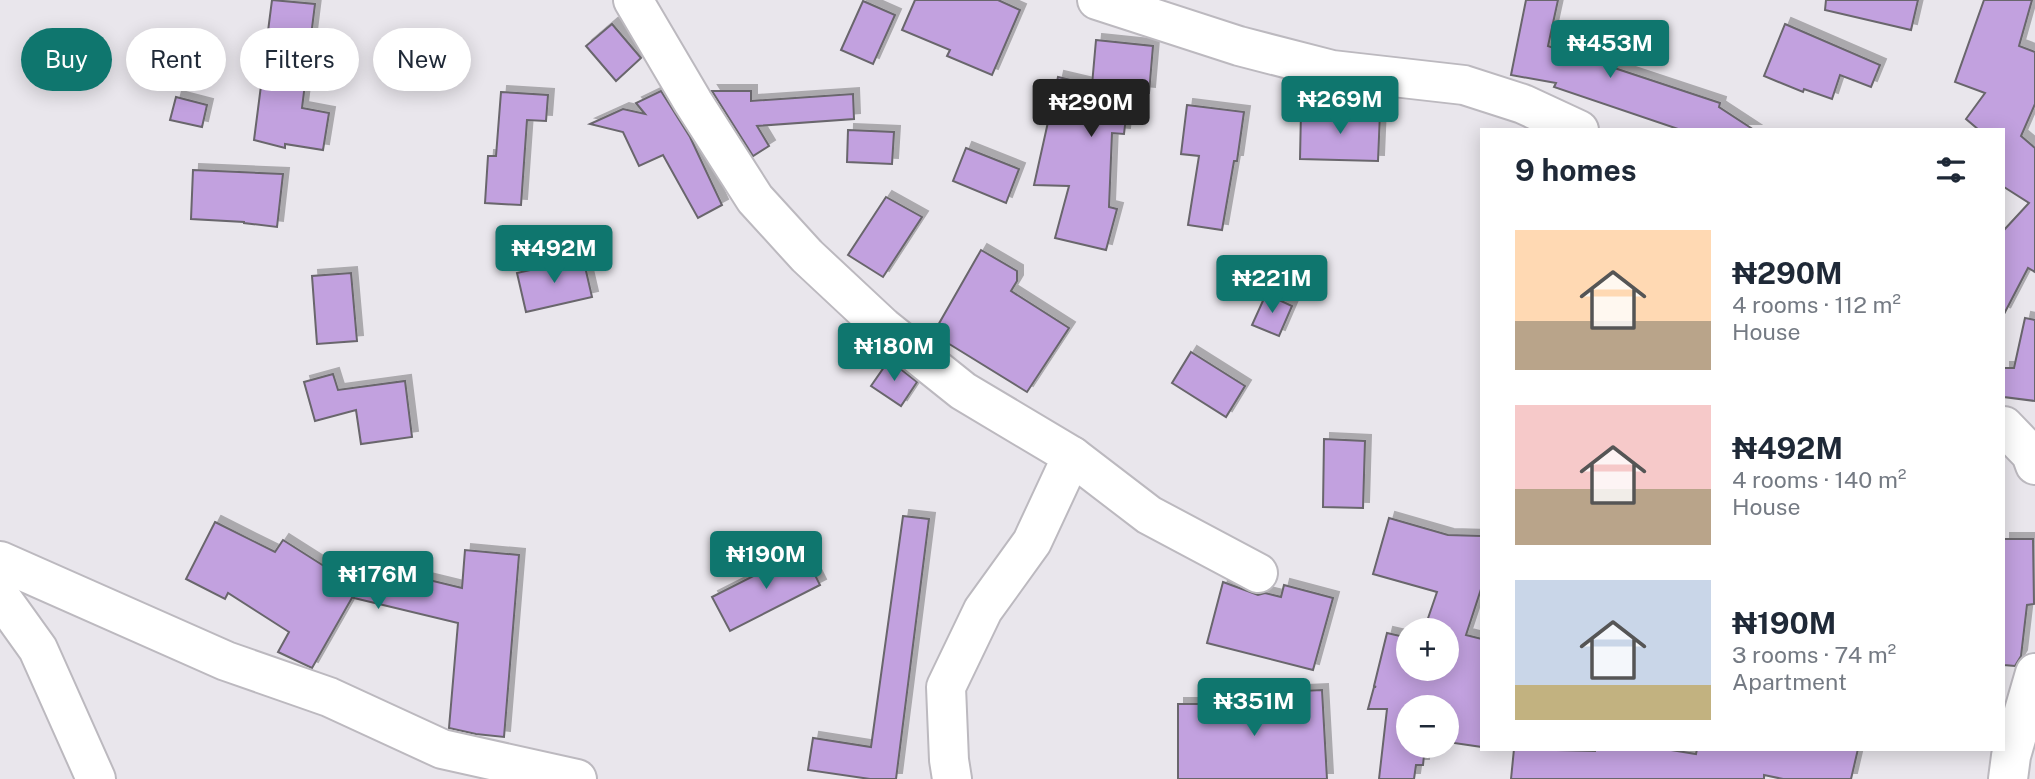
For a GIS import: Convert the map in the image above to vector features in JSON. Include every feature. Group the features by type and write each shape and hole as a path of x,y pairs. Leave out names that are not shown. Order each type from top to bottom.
{"street":[{"path":"633,0 693,102 755,199 807,256 883,327 963,391 1072,456 1149,515 1258,573"},
{"path":"1097,0 1239,46 1332,70 1464,85 1523,104 1575,128"},
{"path":"2005,427 2031,454 2035,465"},
{"path":"952,779 948,760 946,687 983,610 1032,542 1072,456"},
{"path":"0,561 226,661 329,697 442,749 577,779"},
{"path":"0,596 38,649 96,779"},
{"path":"2008,779 2011,756 2035,673"}],"building":[{"path":"272,0 315,4 312,28 268,28"},
{"path":"915,0 998,0 1020,10 992,75 947,56 950,50 902,30"},
{"path":"1526,0 1558,0 1548,46 1720,103 1719,107 1751,128 1675,128 1554,87 1556,83 1511,75"},
{"path":"1826,0 1918,0 1911,30 1825,10"},
{"path":"1984,0 2032,0 2019,46 2035,52 2035,104 2021,136 2035,148 2035,272 2028,268 2005,312 2005,229 2029,203 2005,188 2005,128 1977,128 1966,119 1985,93 1955,82"},
{"path":"863,1 895,15 873,64 841,50"},
{"path":"612,24 641,58 616,81 586,46"},
{"path":"1785,24 1880,65 1871,87 1840,75 1832,99 1804,89 1803,92 1764,76"},
{"path":"1096,40 1153,46 1149,93 1129,91 1124,134 1112,133 1109,207 1117,209 1106,250 1055,238 1069,186 1034,185 1058,77 1092,85"},
{"path":"260,91 304,91 302,108 329,113 323,150 285,144 285,148 254,140"},
{"path":"661,91 690,137 722,205 698,218 663,155 639,166 623,132 590,124 623,109 645,114 636,103"},
{"path":"712,91 751,91 751,101 853,94 854,119 757,126 769,146 753,156"},
{"path":"501,92 548,95 546,121 527,120 521,205 485,203 488,156 496,156"},
{"path":"176,97 207,105 202,127 170,120"},
{"path":"1187,105 1244,112 1222,230 1188,225 1199,156 1181,154"},
{"path":"1301,111 1380,113 1378,161 1300,159"},
{"path":"848,130 894,132 892,164 847,162"},
{"path":"966,148 1019,169 1006,203 953,181"},
{"path":"193,170 283,174 277,227 191,219"},
{"path":"886,197 922,217 883,277 848,255"},
{"path":"981,250 1017,271 1017,281 1011,291 1069,328 1027,392 933,334"},
{"path":"583,258 592,297 526,312 517,273"},
{"path":"351,273 357,341 317,344 312,276"},
{"path":"1266,294 1292,306 1279,336 1252,325"},
{"path":"2025,318 2035,320 2035,401 2005,397 2005,368 2014,368"},
{"path":"1191,352 1245,386 1226,417 1172,383"},
{"path":"889,360 917,382 901,406 871,386"},
{"path":"333,374 338,390 405,381 412,437 361,444 356,410 315,421 304,382"},
{"path":"1324,439 1365,441 1363,508 1323,507"},
{"path":"903,516 929,519 896,779 870,779 808,770 813,738 871,747"},
{"path":"1389,518 1448,535 1480,536 1480,592 1466,635 1480,638 1480,747 1459,744 1459,695 1396,695 1396,758 1424,758 1423,765 1416,765 1414,779 1379,779 1387,709 1368,709 1376,687 1374,686 1387,633 1396,635 1396,681 1459,681 1459,618 1428,618 1437,592 1373,574"},
{"path":"215,522 275,552 283,540 357,587 363,564 462,588 465,550 519,555 504,737 449,728 458,623 354,598 357,589 312,668 278,652 289,632 228,593 225,599 186,579"},
{"path":"2005,539 2033,539 2034,604 2027,605 2021,656 2015,666 2005,665"},
{"path":"803,551 820,585 730,631 712,597"},
{"path":"1223,582 1258,595 1265,593 1281,597 1284,585 1333,598 1313,670 1207,643"},
{"path":"1322,690 1327,779 1178,779 1178,704 1236,704 1236,694"},
{"path":"1514,751 1677,751 1696,754 1697,751 1858,751 1851,779 1783,779 1764,775 1764,779 1511,779"}]}
